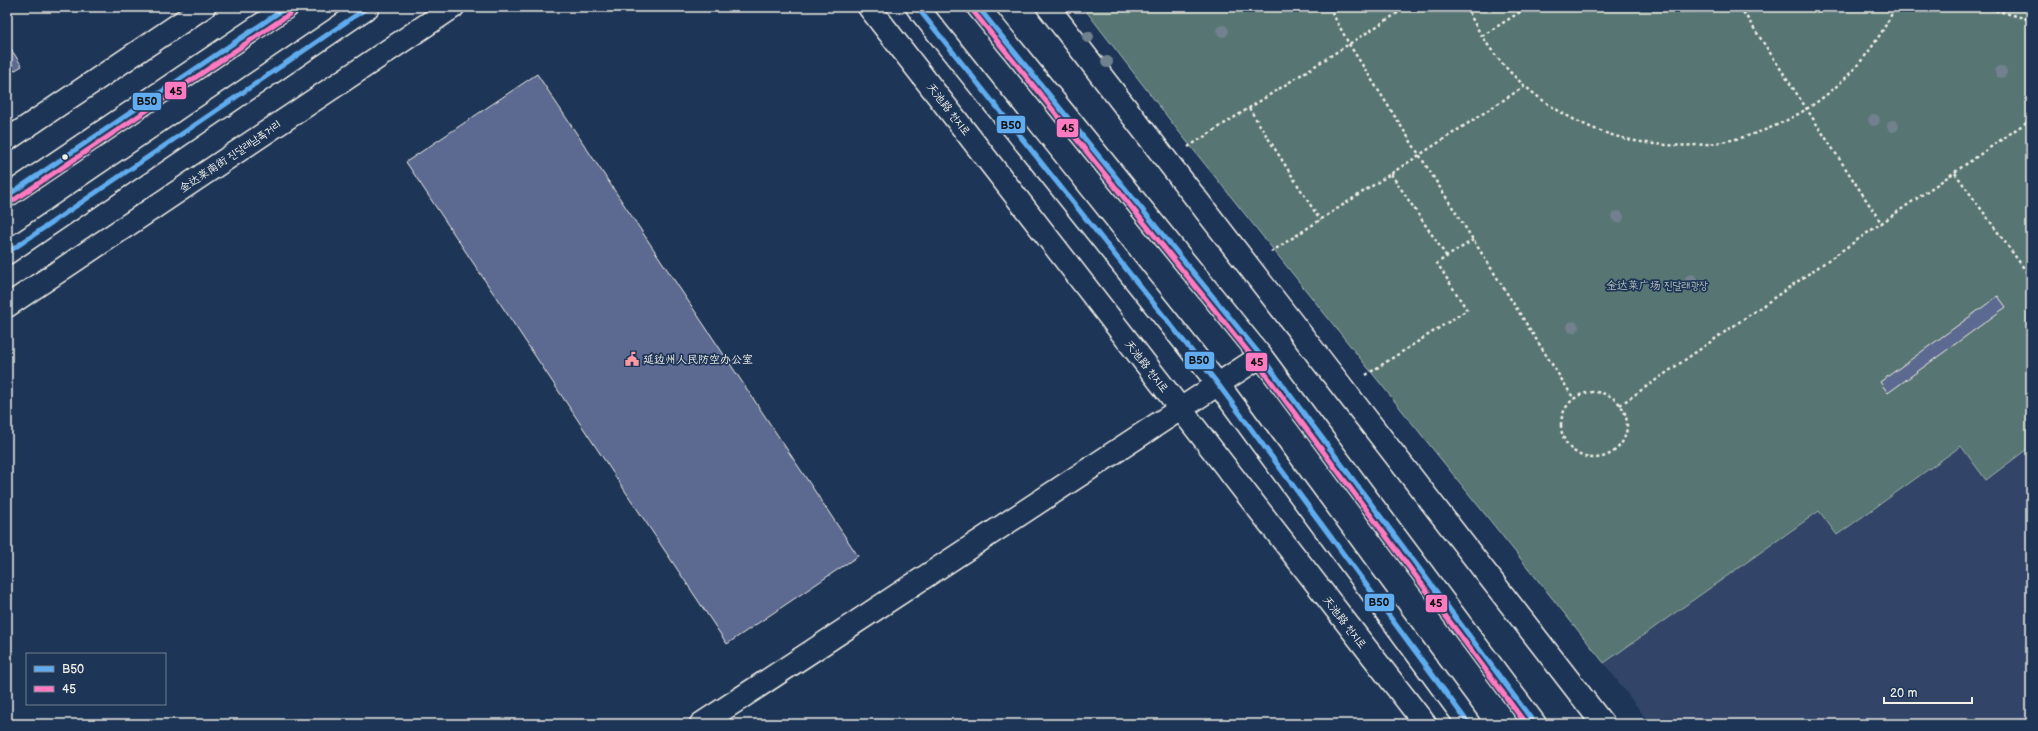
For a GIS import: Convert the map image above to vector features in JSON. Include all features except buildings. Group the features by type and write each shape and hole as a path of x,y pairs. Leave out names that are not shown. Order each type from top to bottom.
{"street":[{"path":"7,140 204,7"},
{"path":"7,196 287,7"},
{"path":"7,253 368,7"},
{"name":"金达莱南街 진달래남쪽거리","path":"7,306 453,7"},
{"name":"天池路 천지로","path":"870,7 1425,724"},
{"path":"917,7 1218,384 1469,724"},
{"path":"978,7 1261,356 1535,724"},
{"path":"1048,7 1603,724"},
{"path":"701,724 1261,356"}],"path":[{"path":"1329,7 1349,44 1574,399"},
{"path":"1186,148 1407,7"},
{"path":"1467,7 1482,36 1507,69 1534,94 1565,115 1598,131 1634,141 1670,146 1707,145 1743,138 1778,125 1806,109 1836,88 1859,64 1878,38 1895,7"},
{"path":"1482,36 1528,7"},
{"path":"1651,7 1674,11 1689,11 1708,7"},
{"path":"1740,7 1882,224"},
{"path":"1984,7 2031,20"},
{"path":"1269,254 1525,86"},
{"path":"1249,108 1320,220"},
{"path":"1620,405 2031,119"},
{"path":"1955,173 2031,278"},
{"path":"1391,174 1447,257"},
{"path":"1366,376 1467,310 1437,263 1473,240"},
{"path":"1593,392 1603,394 1620,405 1625,415 1627,426 1625,437 1619,446 1606,456 1590,458 1579,455 1570,448 1563,434 1562,417 1567,407 1574,399 1593,392"}],"shaded area":[{"path":"1961,446 1986,479 2031,446 2031,724 1650,724 1604,663 1819,510 1837,535"}],"green space":[{"name":"金达莱广场 진달래광장","path":"1083,7 2031,7 2031,446 1986,480 1961,446 1837,535 1819,511 1604,663 1176,128"}],"transit line":[{"name":"B50","path":"7,196 287,7"},
{"name":"B50","path":"7,253 368,7"},
{"name":"B50","path":"917,7 1218,384 1469,724"},
{"name":"B50","path":"978,7 1261,356 1535,724"},
{"name":"45","path":"973,11 1255,360 1526,724"},
{"name":"45","path":"11,202 291,13"}],"place":[{"name":"延边州人民防空办公室","path":"632,359"}]}
